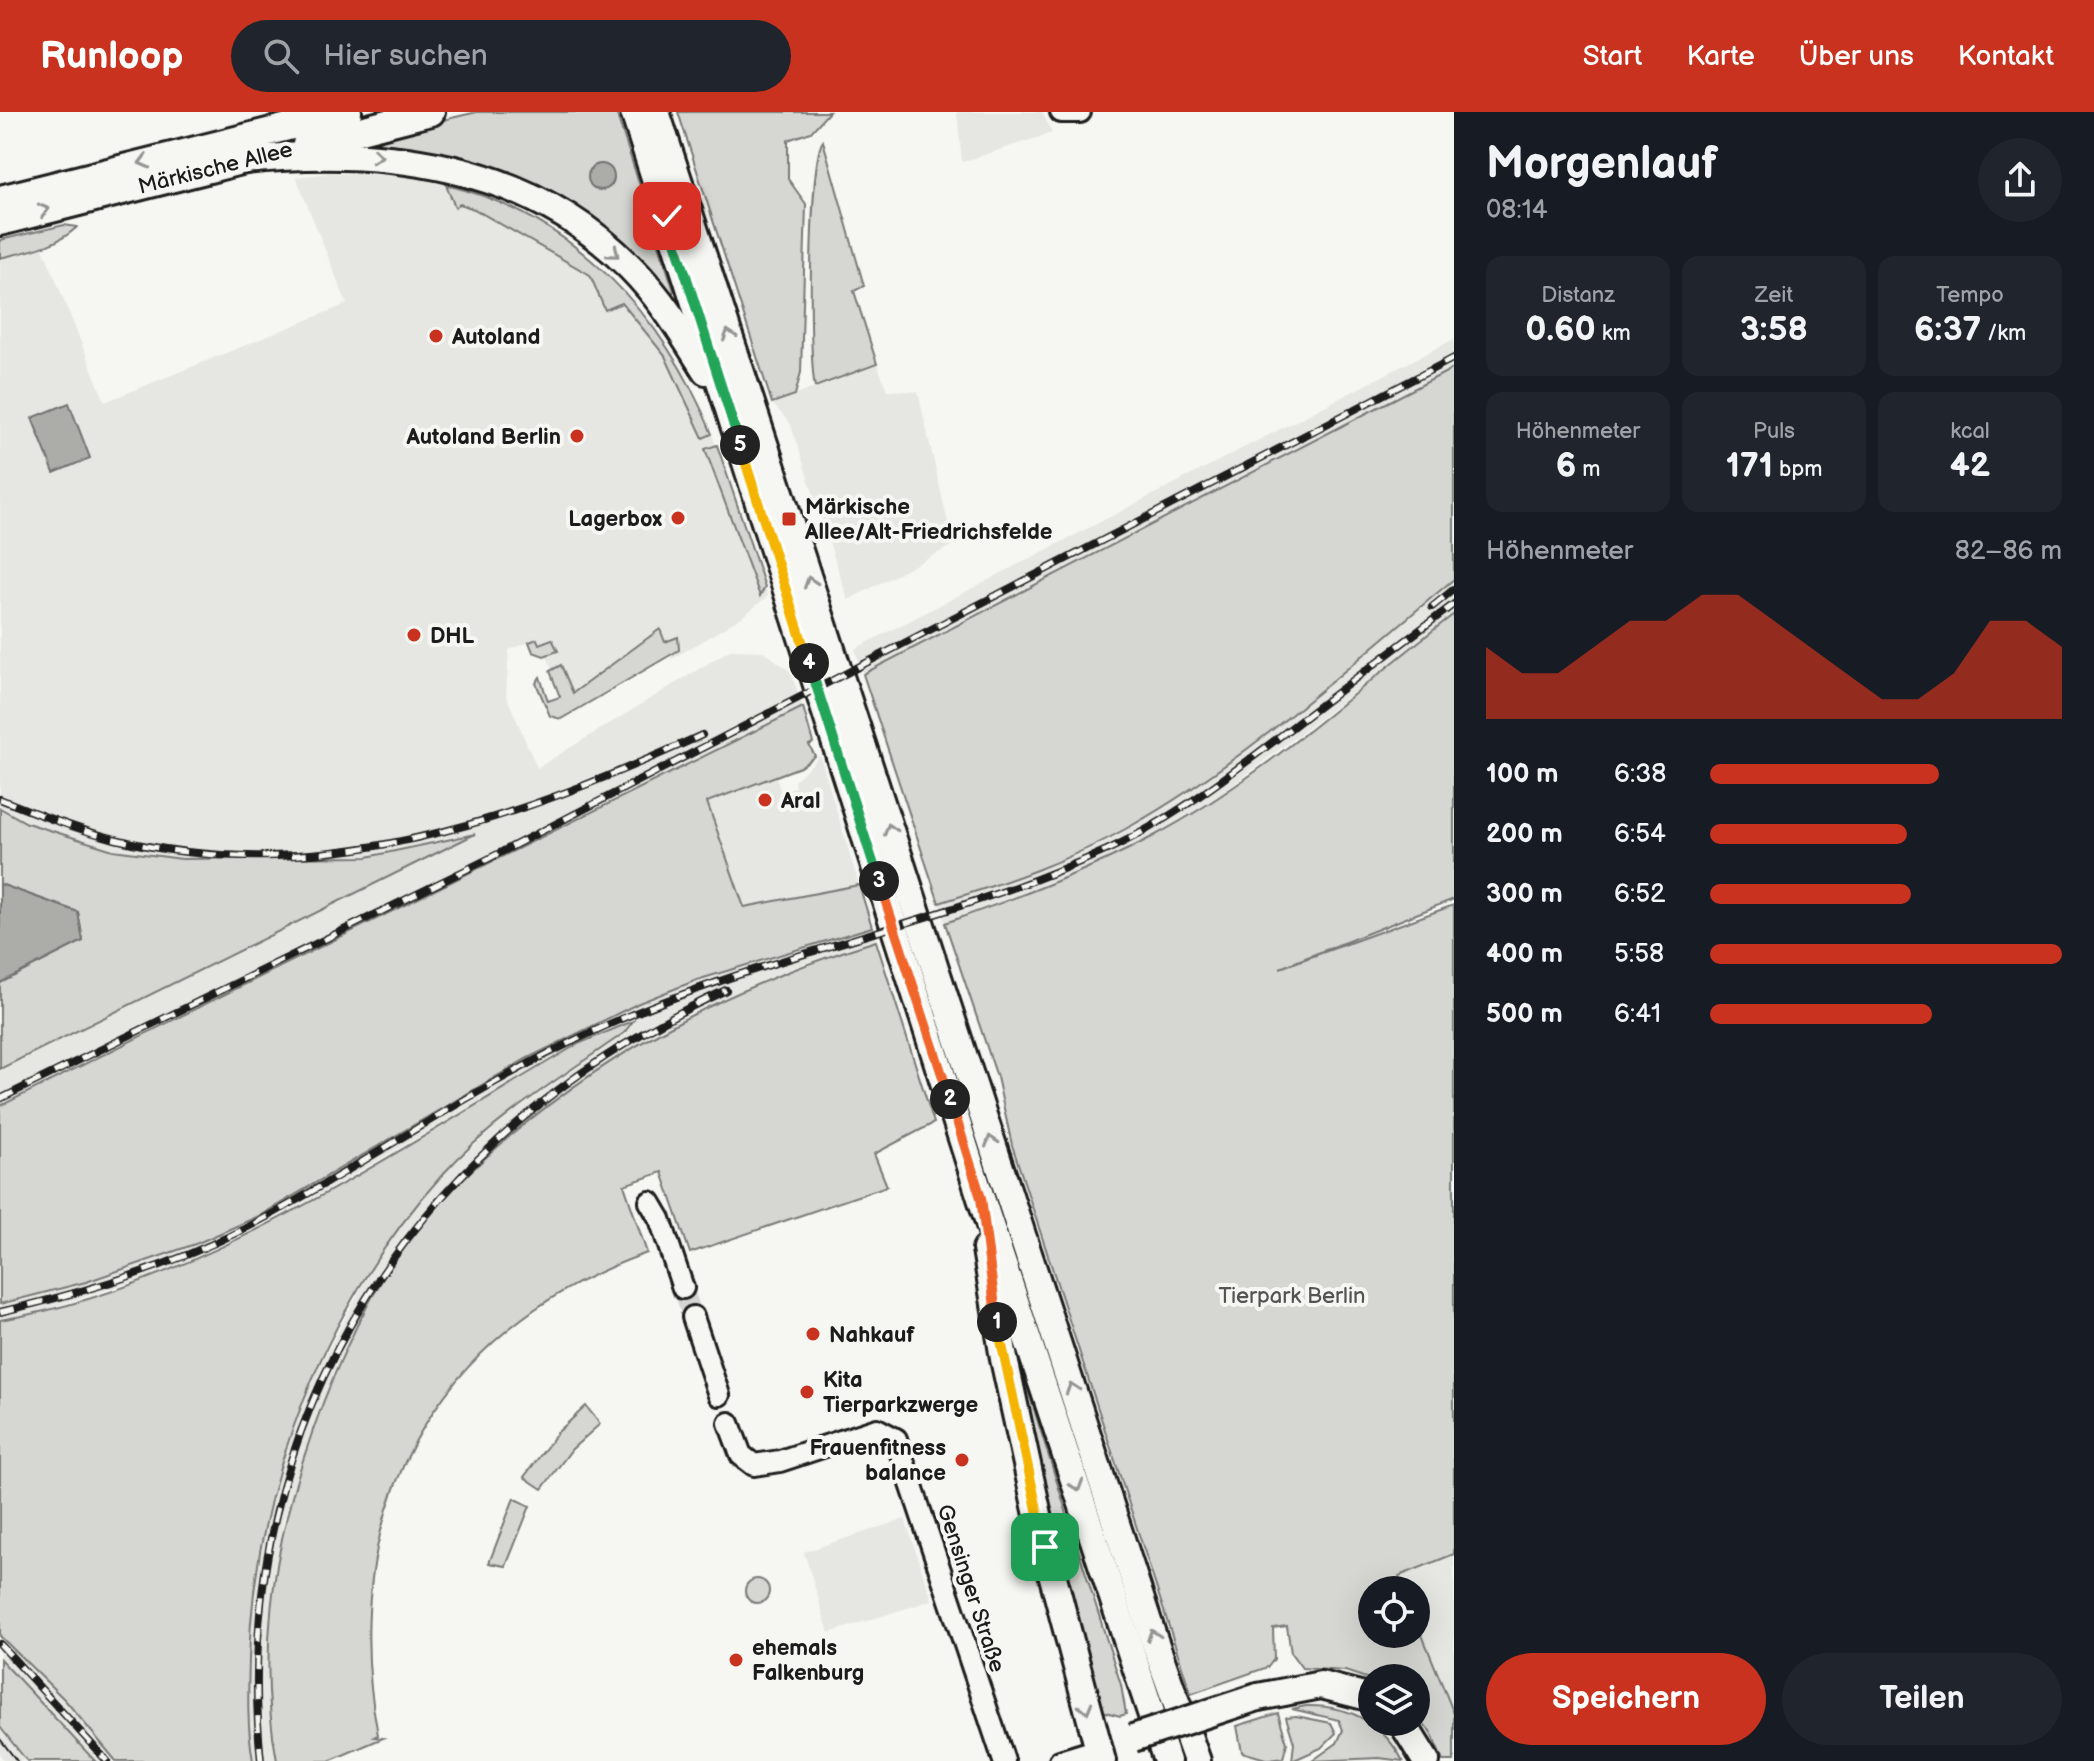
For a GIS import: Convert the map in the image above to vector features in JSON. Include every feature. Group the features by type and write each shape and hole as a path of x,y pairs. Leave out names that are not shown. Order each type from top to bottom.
{"main road":[{"path":"216,144 302,112"},
{"name":"Märkische Allee","path":"0,199 348,112"},
{"name":"Märkische Allee","path":"0,222 431,112"},
{"path":"634,112 981,1198 1167,1761"},
{"path":"656,112 1143,1607 1197,1761"},
{"path":"244,160 313,153 400,158 462,171 531,198 595,238 629,266 667,309 728,407"},
{"path":"981,1198 988,1268 1004,1359 1045,1547 1100,1755 1133,1738 1276,1691 1321,1685 1358,1694"},
{"path":"1411,1736 1426,1761"}],"street":[{"path":"1061,112 1080,112"},
{"path":"650,1202 660,1219 683,1288"},
{"path":"693,1317 719,1395"},
{"name":"Gensinger Straße","path":"729,1423 741,1455 754,1465 780,1461 877,1429 896,1439 1004,1761"},
{"path":"1060,1761 1100,1755"}],"shaded area":[{"path":"957,112 1042,112 1052,133 962,162"},
{"path":"601,164 610,168 614,177 610,186 601,190 592,186 588,177 592,168"},
{"path":"330,173 404,176 458,187 508,207 564,239 607,274 652,322 685,372 712,434 768,596 742,617 672,659 659,629 564,699 542,644 537,639 509,650 506,695 537,768 730,650 763,651 790,671 803,707 0,1106 0,1069 471,836 367,857 182,859 113,850 27,823 0,808 0,258 43,248 105,402 347,304 296,177"},
{"path":"1454,339 1454,368 863,674 855,649"},
{"path":"877,364 887,390 918,392 953,545 848,600 791,425 772,403"},
{"path":"69,403 90,458 54,473 32,418"},
{"path":"1454,579 1454,616 1221,794 1153,837 1033,892 945,923 939,903 1010,881 1087,848 1131,826 1204,780 1268,733"},
{"path":"820,756 859,885 744,907 707,801 776,778 781,792 795,787 794,781"},
{"path":"0,884 78,912 83,941 0,983"},
{"path":"872,927 876,941 808,962 692,1012 554,1099 401,1250 335,1370 283,1520 267,1668 270,1722 277,1761 253,1761 247,1729 251,1596 283,1450 304,1396 367,1277 402,1224 445,1172 508,1116 624,1033 632,1022 578,1044 319,1195 211,1250 151,1276 21,1317 0,1320 0,1304 86,1282 198,1243 259,1216 526,1059 639,1003 697,980"},
{"path":"905,1519 932,1600 829,1633 804,1552"},
{"path":"1454,1554 1454,1714 1427,1648 1430,1648 1430,1576 1399,1576"},
{"path":"0,1636 65,1700 116,1761 95,1761 0,1659"},
{"path":"0,1727 27,1761 5,1761 0,1755"}],"green space":[{"path":"477,112 616,112 674,291 667,298 575,214 354,145 353,141"},
{"path":"678,112 829,112 811,132 788,140 788,179 806,204 801,372 795,395 772,403"},
{"path":"823,141 864,286 854,291 877,364 815,387 811,339 812,219 818,156"},
{"path":"446,185 492,200 535,220 574,246 609,277 641,312 669,350 712,434 703,438 665,356 622,303 605,310 590,275 474,209 460,204 455,207"},
{"path":"64,225 77,227 51,244 0,258 0,240"},
{"path":"1454,368 1454,579 1298,710 1174,800 1131,826 1061,860 939,903 863,674"},
{"path":"717,445 765,587 760,596 705,449"},
{"name":"Tierpark Berlin","path":"1454,614 1454,899 1280,968 1454,905 1454,1554 1399,1576 1358,1576 1358,1648 1427,1648 1454,1714 1454,1761 1443,1761 1430,1731 1430,1664 1358,1664 1358,1675 1345,1671 1302,1668 1291,1653 1287,1626 1273,1628 1274,1659 1268,1667 1191,1694 1012,1145 997,1077 945,923 1076,873 1152,837 1232,788 1308,732"},
{"path":"660,629 665,642 678,637 679,650 561,719 550,716 536,683 540,677 548,701 560,697 550,671 561,665 573,693"},
{"path":"537,639 539,644 552,639 558,651 544,656 533,652 529,642"},
{"path":"803,707 813,743 809,745 815,756 800,767 707,802 744,907 859,885 872,927 697,980 639,1003 526,1059 259,1216 198,1243 86,1282 0,1304 0,1106"},
{"path":"0,808 27,823 113,850 182,859 367,857 475,834 0,1069 0,983 83,941 78,912 0,884"},
{"path":"876,941 934,1123 874,1154 887,1186 690,1253 662,1172 624,1185 647,1253 572,1286 508,1329 456,1381 416,1440 388,1506 372,1578 369,1654 378,1735 374,1737 383,1738 329,1761 277,1761 269,1685 271,1608 276,1569 293,1494 323,1404 358,1323 402,1249 439,1203 481,1162 551,1103 594,1073 638,1045 729,997 777,976"},
{"path":"633,1021 624,1033 484,1134 443,1174 401,1225 364,1280 331,1339 281,1463 265,1528 254,1593 249,1659 249,1723 253,1761 116,1761 65,1700 0,1636 0,1320 76,1303 151,1277 225,1245 299,1208 578,1044"},
{"path":"1020,1365 1121,1685 1126,1714 1120,1716 1102,1711 1099,1715 1015,1367"},
{"path":"586,1406 600,1424 572,1449 542,1489 524,1477 558,1432"},
{"path":"514,1498 530,1506 506,1566 489,1563"},
{"path":"757,1579 768,1586 769,1591 762,1602 757,1603 746,1596 745,1591 752,1580"},
{"path":"0,1659 95,1761 27,1761 0,1727"},
{"path":"1322,1706 1358,1716 1358,1736 1385,1736 1403,1761 1379,1758 1312,1761 1337,1743 1343,1730 1339,1720 1292,1709"},
{"path":"1278,1713 1287,1743 1283,1758 1269,1760 1242,1752 1237,1726"},
{"path":"1286,1717 1331,1723 1336,1733 1321,1748 1292,1761 1294,1743"}],"tunnel":[{"path":"683,1288 693,1317"}],"tram line":[{"path":"0,1739 17,1761"}],"railway":[{"path":"0,1099 486,860 1454,358"},
{"path":"1432,607 1454,589"},
{"path":"0,1312 127,1277 248,1227 503,1078 590,1033 653,1006 717,982 979,900 1132,838 1202,794 1454,604"},
{"path":"0,799 100,835 192,853 267,856 342,851 416,838 489,819 561,794 702,735"},
{"path":"261,1761 258,1635 276,1516 312,1403 366,1299 435,1205 519,1121 617,1049 726,990"},
{"path":"0,1644 107,1761"}],"place":[{"name":"Autoland","path":"436,336"},
{"name":"Autoland Berlin","path":"577,436"},
{"name":"Lagerbox","path":"678,518"},
{"name":"Märkische Allee/Alt-Friedrichsfelde","path":"789,519"},
{"name":"DHL","path":"414,635"},
{"name":"Aral","path":"765,800"},
{"name":"Nahkauf","path":"813,1334"},
{"name":"Kita Tierparkzwerge","path":"807,1392"},
{"name":"Frauenfitness balance","path":"962,1460"},
{"name":"ehemals Falkenburg","path":"736,1660"}],"route":[{"path":"667,216 981,1198 993,1301 1045,1547"}]}
